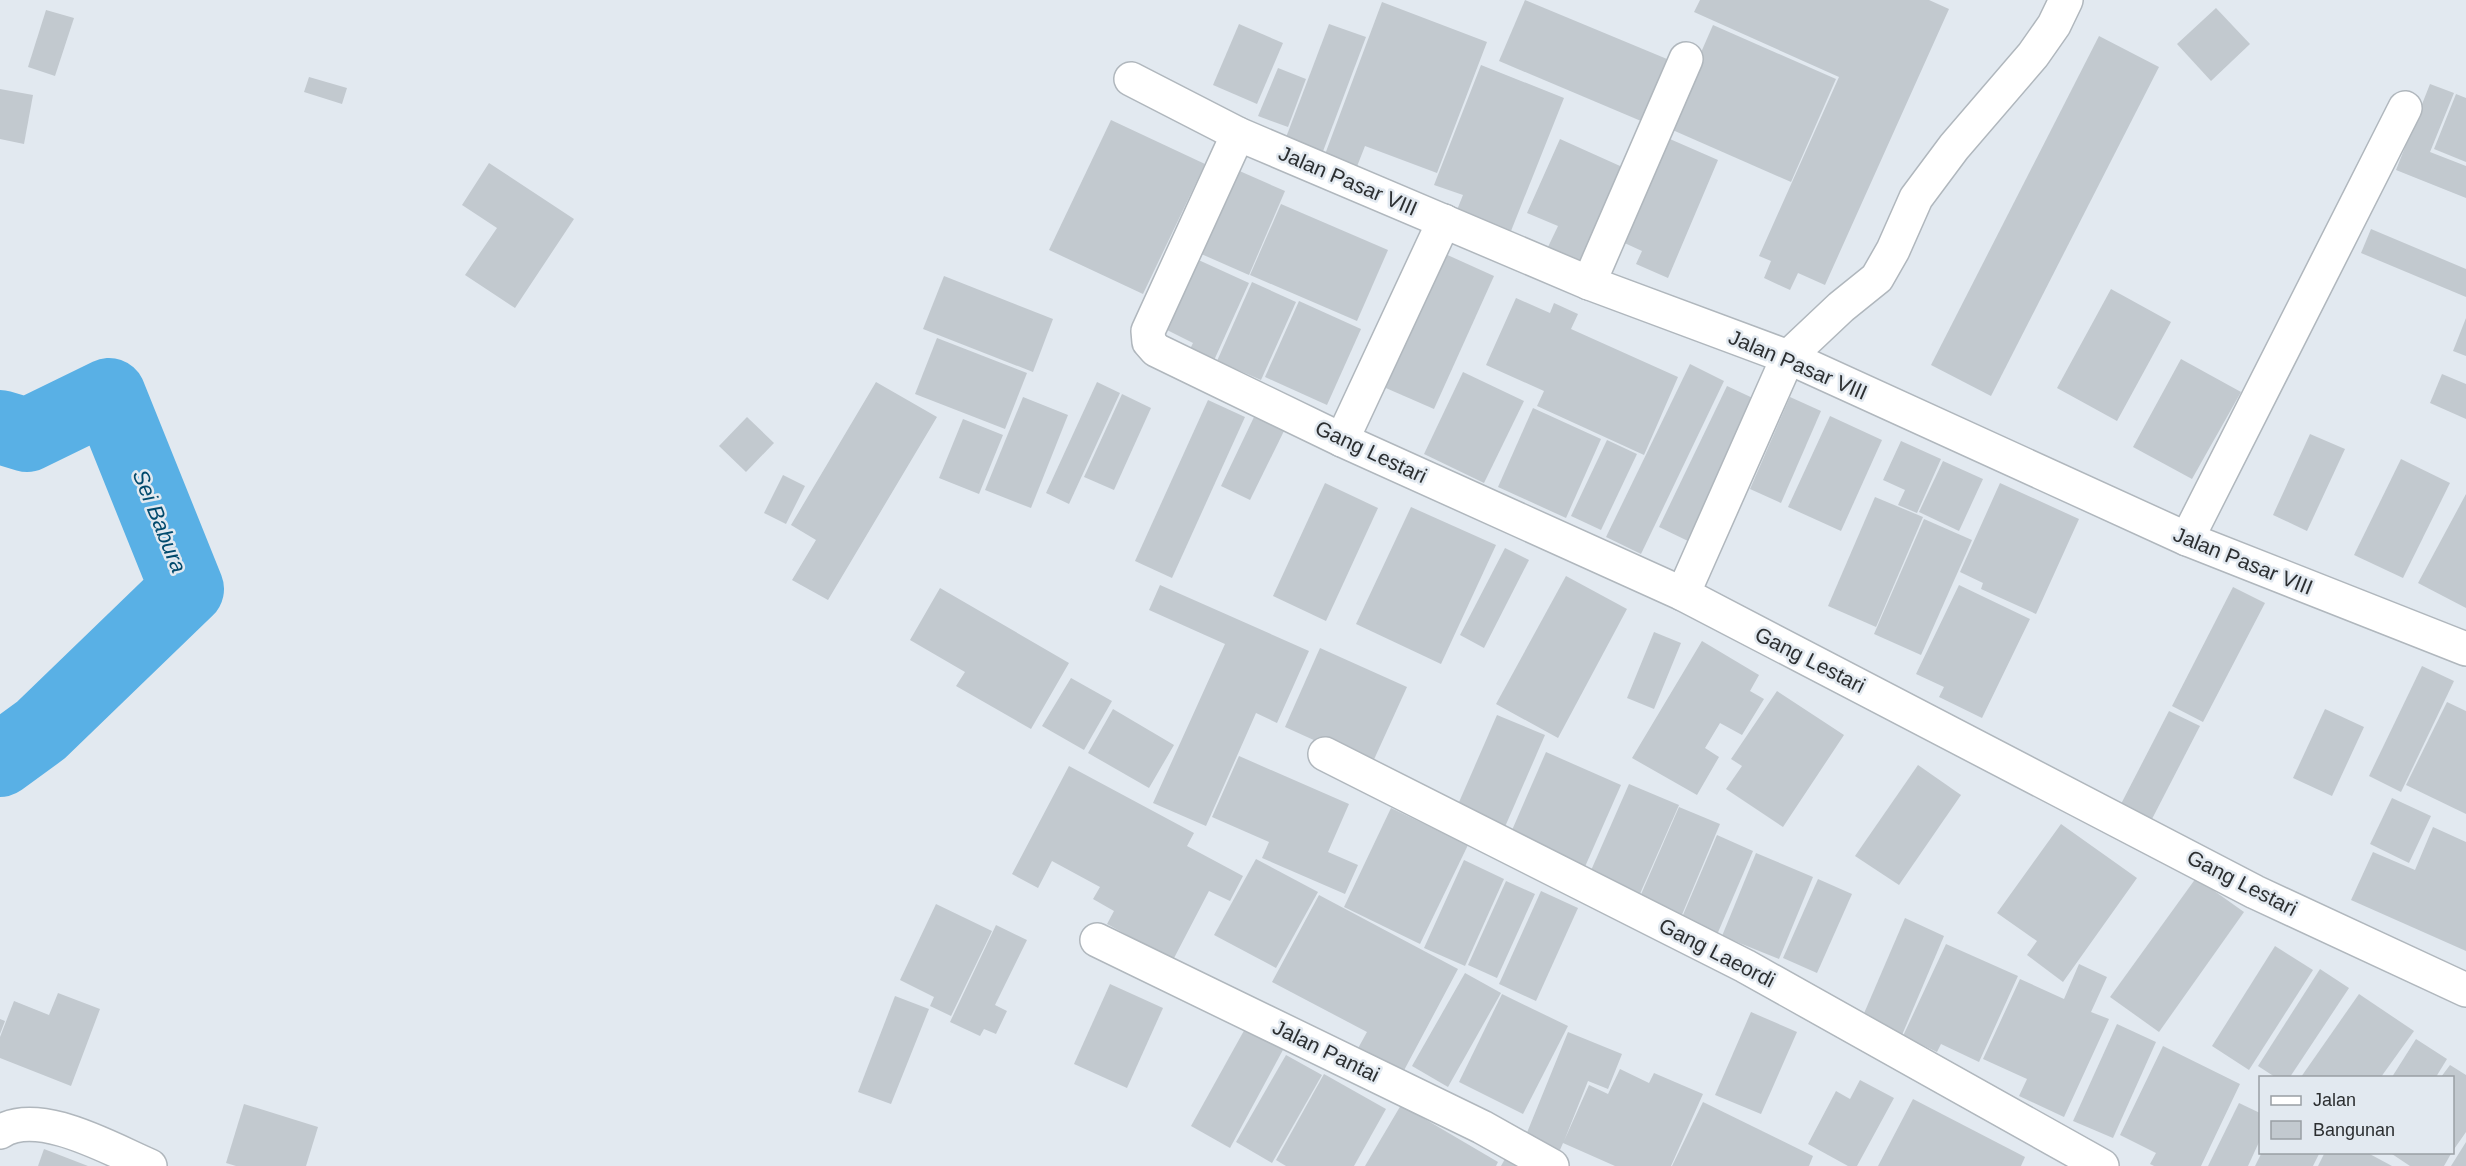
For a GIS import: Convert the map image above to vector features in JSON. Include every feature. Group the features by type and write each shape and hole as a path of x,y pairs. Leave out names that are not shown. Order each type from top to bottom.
{"street":[{"path":"1683,594 1788,357 1840,308 1877,278 1893,250 1916,198 1954,147 2033,55 2054,25 2066,0"},
{"path":"1588,283 1686,59"},
{"name":"Jalan Pasar VIII","path":"1131,79 1238,134 1588,283 1788,357 2187,539 2466,649"},
{"path":"2187,539 2406,108"},
{"name":"Gang Lestari","path":"1238,134 1148,331 1149,342 1156,350 1342,440 1683,594 2255,892 2466,990"},
{"path":"1342,440 1443,221"},
{"name":"Gang Laeordi","path":"1325,754 1745,966 2102,1166"},
{"name":"Jalan Pantai","path":"1097,940 1482,1127 1552,1166"},
{"path":"0,1132 10,1125 35,1124 67,1130 150,1166"}],"building":[{"path":"1525,0 1667,59 1641,121 1499,61"},
{"path":"1700,0 1929,0 1949,9 1825,285 1798,273 1790,290 1764,278 1771,261 1759,256 1839,77 1694,12"},
{"path":"1382,2 1487,42 1437,173 1365,146 1356,169 1324,157"},
{"path":"2216,8 2250,44 2211,81 2177,44"},
{"path":"46,10 74,18 55,76 28,67"},
{"path":"1239,24 1283,43 1257,104 1213,85"},
{"path":"1329,24 1366,37 1322,154 1285,140"},
{"path":"1713,25 1836,79 1791,182 1668,128"},
{"path":"2099,36 2159,67 1991,396 1931,365"},
{"path":"1481,65 1564,98 1511,231 1457,210 1463,195 1434,185"},
{"path":"1278,68 1306,79 1288,127 1258,116"},
{"path":"309,77 347,88 342,104 304,92"},
{"path":"2430,84 2454,93 2430,152 2466,166 2466,198 2396,170"},
{"path":"0,89 33,95 24,144 0,139"},
{"path":"2456,94 2466,98 2466,162 2434,149"},
{"path":"1111,120 1205,164 1143,294 1049,250"},
{"path":"1663,136 1718,160 1668,278 1636,264 1642,251 1618,240"},
{"path":"1560,139 1629,170 1587,264 1548,247 1558,226 1527,213"},
{"path":"489,163 574,219 515,308 465,275 497,228 462,205"},
{"path":"1235,169 1285,191 1249,275 1199,253"},
{"path":"1281,204 1388,250 1357,321 1250,275"},
{"path":"2371,229 2466,269 2466,297 2361,253"},
{"path":"1432,248 1494,276 1434,409 1372,382"},
{"path":"1192,257 1249,283 1211,367 1186,357 1193,343 1161,327"},
{"path":"944,276 1053,319 1033,372 923,329"},
{"path":"1252,282 1296,302 1261,380 1217,361"},
{"path":"2111,289 2171,322 2117,421 2057,388"},
{"path":"1516,298 1550,313 1554,303 1578,314 1571,329 1678,377 1644,455 1537,406 1544,391 1486,365"},
{"path":"1299,301 1361,329 1327,405 1265,377"},
{"path":"2466,318 2466,356 2453,351"},
{"path":"937,338 1027,373 1005,429 915,394"},
{"path":"2181,359 2241,392 2192,479 2133,447"},
{"path":"1690,364 1724,381 1641,554 1606,537"},
{"path":"1463,372 1524,401 1484,483 1424,454"},
{"path":"2442,374 2466,384 2466,419 2430,403"},
{"path":"876,382 937,417 828,600 792,580 816,540 791,525"},
{"path":"1097,382 1120,393 1069,504 1046,493"},
{"path":"1727,386 1757,400 1690,542 1659,527"},
{"path":"1122,394 1151,408 1114,490 1084,477"},
{"path":"1023,397 1068,415 1031,508 985,490"},
{"path":"1790,397 1821,411 1781,503 1750,489"},
{"path":"1208,400 1245,417 1172,578 1135,561"},
{"path":"1533,408 1601,439 1566,518 1498,487"},
{"path":"1830,416 1882,440 1841,531 1788,507"},
{"path":"747,417 774,443 746,472 719,446"},
{"path":"1254,417 1284,431 1250,500 1221,486"},
{"path":"963,419 1003,435 979,494 939,478"},
{"path":"2310,434 2345,449 2307,531 2273,515"},
{"path":"1607,440 1637,454 1601,530 1571,516"},
{"path":"1901,441 1941,459 1917,513 1898,505 1905,490 1883,480"},
{"path":"2401,459 2450,483 2403,578 2354,555"},
{"path":"1943,461 1983,479 1959,531 1919,512"},
{"path":"783,475 805,486 786,524 764,513"},
{"path":"1325,483 1378,508 1326,621 1273,596"},
{"path":"2000,483 2079,519 2036,614 1981,589 1983,583 1960,572"},
{"path":"2466,494 2466,608 2418,583"},
{"path":"1875,497 1923,517 1876,627 1828,606"},
{"path":"1411,507 1496,545 1441,664 1356,624"},
{"path":"1924,519 1972,540 1921,655 1874,634"},
{"path":"1505,548 1529,560 1484,648 1460,635"},
{"path":"1566,576 1627,609 1558,738 1496,704"},
{"path":"1160,585 1309,651 1277,723 1256,713 1206,826 1153,803 1225,644 1149,610"},
{"path":"1959,585 2030,619 1982,718 1939,697 1944,687 1916,674"},
{"path":"2233,587 2265,603 2203,722 2172,706"},
{"path":"940,588 1069,663 1031,729 956,686 965,672 910,640"},
{"path":"1654,632 1681,643 1654,709 1627,698"},
{"path":"1702,641 1759,675 1750,691 1764,699 1742,735 1720,723 1705,748 1719,757 1697,795 1632,758"},
{"path":"1320,648 1407,687 1371,766 1285,727"},
{"path":"2422,666 2454,681 2401,792 2369,776"},
{"path":"1071,678 1112,701 1084,750 1042,726"},
{"path":"1777,691 1844,735 1783,827 1726,789 1742,766 1731,759"},
{"path":"2447,702 2466,711 2466,814 2406,785"},
{"path":"1113,709 1174,745 1149,788 1088,753"},
{"path":"2325,709 2364,727 2332,796 2293,778"},
{"path":"2169,711 2200,726 2152,819 2121,804"},
{"path":"1497,715 1545,735 1501,836 1453,816"},
{"path":"1546,752 1621,785 1584,869 1509,837"},
{"path":"1239,756 1349,804 1328,852 1358,865 1345,894 1262,858 1269,842 1212,817"},
{"path":"1918,765 1961,795 1899,885 1855,856"},
{"path":"1069,766 1194,833 1187,846 1243,876 1230,901 1209,891 1173,960 1107,924 1114,911 1093,899 1100,887 1052,861 1038,888 1012,874"},
{"path":"1629,784 1679,805 1639,896 1589,875"},
{"path":"2392,798 2431,816 2409,863 2370,844"},
{"path":"1679,807 1720,824 1681,917 1639,899"},
{"path":"1391,808 1468,845 1420,944 1344,907"},
{"path":"2061,824 2137,878 2063,982 2027,955 2037,941 1997,913"},
{"path":"2433,827 2466,842 2466,951 2351,900 2373,852 2415,870"},
{"path":"1717,835 1753,851 1716,937 1680,922"},
{"path":"1756,853 1813,877 1779,959 1722,936"},
{"path":"1256,859 1318,892 1276,968 1214,935"},
{"path":"1464,860 1504,879 1465,966 1424,948"},
{"path":"2196,878 2244,912 2159,1032 2110,997"},
{"path":"1818,879 1852,894 1817,973 1783,958"},
{"path":"1506,881 1535,894 1497,978 1468,965"},
{"path":"1541,891 1578,908 1536,1001 1499,984"},
{"path":"1319,895 1458,969 1401,1076 1356,1052 1367,1032 1272,982"},
{"path":"936,904 992,931 951,1016 930,1006 934,997 900,980"},
{"path":"1905,918 1944,936 1902,1035 1862,1018"},
{"path":"996,925 1027,940 995,1005 1007,1011 996,1034 984,1029 980,1036 950,1022"},
{"path":"1946,944 2018,976 1979,1062 1941,1044 1937,1052 1903,1036"},
{"path":"2275,946 2313,970 2249,1070 2212,1046"},
{"path":"2079,964 2107,977 2091,1012 2109,1019 2064,1117 2019,1096 2027,1079 1983,1059 2020,979 2064,999"},
{"path":"2320,969 2349,988 2291,1076 2273,1076 2258,1066"},
{"path":"1465,973 1501,993 1448,1087 1412,1066"},
{"path":"1110,984 1163,1008 1127,1088 1074,1064"},
{"path":"58,993 100,1009 71,1086 0,1058 0,1037 14,1001 49,1015"},
{"path":"1502,994 1568,1026 1523,1114 1459,1082"},
{"path":"2359,994 2414,1031 2382,1076 2302,1076"},
{"path":"895,996 929,1009 891,1104 858,1092"},
{"path":"1751,1012 1797,1032 1761,1114 1715,1095"},
{"path":"0,1019 5,1021 0,1034"},
{"path":"2117,1024 2156,1042 2113,1138 2073,1121"},
{"path":"1246,1027 1284,1048 1230,1148 1191,1126"},
{"path":"1568,1032 1622,1054 1608,1089 1588,1081 1564,1141 1589,1085 1608,1094 1620,1069 1649,1083 1654,1073 1703,1094 1671,1166 1615,1166 1563,1143 1560,1150 1526,1135"},
{"path":"2416,1039 2447,1059 2437,1076 2393,1076"},
{"path":"2163,1046 2240,1084 2201,1166 2154,1166 2150,1164 2156,1153 2120,1135"},
{"path":"1286,1055 1322,1075 1272,1163 1236,1142"},
{"path":"2450,1065 2466,1075 2466,1132 2454,1149 2454,1076 2442,1076"},
{"path":"1324,1074 1386,1109 1354,1166 1286,1166 1276,1160"},
{"path":"1860,1080 1894,1098 1857,1166 1848,1166 1808,1144 1836,1091 1850,1099"},
{"path":"1913,1099 2025,1157 2021,1166 1878,1166"},
{"path":"1703,1102 1813,1156 1809,1166 1672,1166"},
{"path":"2239,1103 2259,1113 2259,1142 2248,1166 2208,1166"},
{"path":"244,1104 318,1127 306,1166 236,1166 226,1163"},
{"path":"1401,1105 1498,1162 1496,1166 1365,1166"},
{"path":"2466,1142 2466,1166 2451,1166"},
{"path":"44,1149 88,1166 38,1166"},
{"path":"2261,1154 2319,1154 2313,1166 2255,1166"},
{"path":"2324,1154 2370,1154 2392,1166 2318,1166"},
{"path":"2392,1154 2451,1154 2444,1166 2410,1166"},
{"path":"1506,1157 1522,1166 1501,1166"}],"waterway":[{"name":"Sei Babura","path":"0,427 27,435 109,395 187,589 41,730 0,760"}]}
